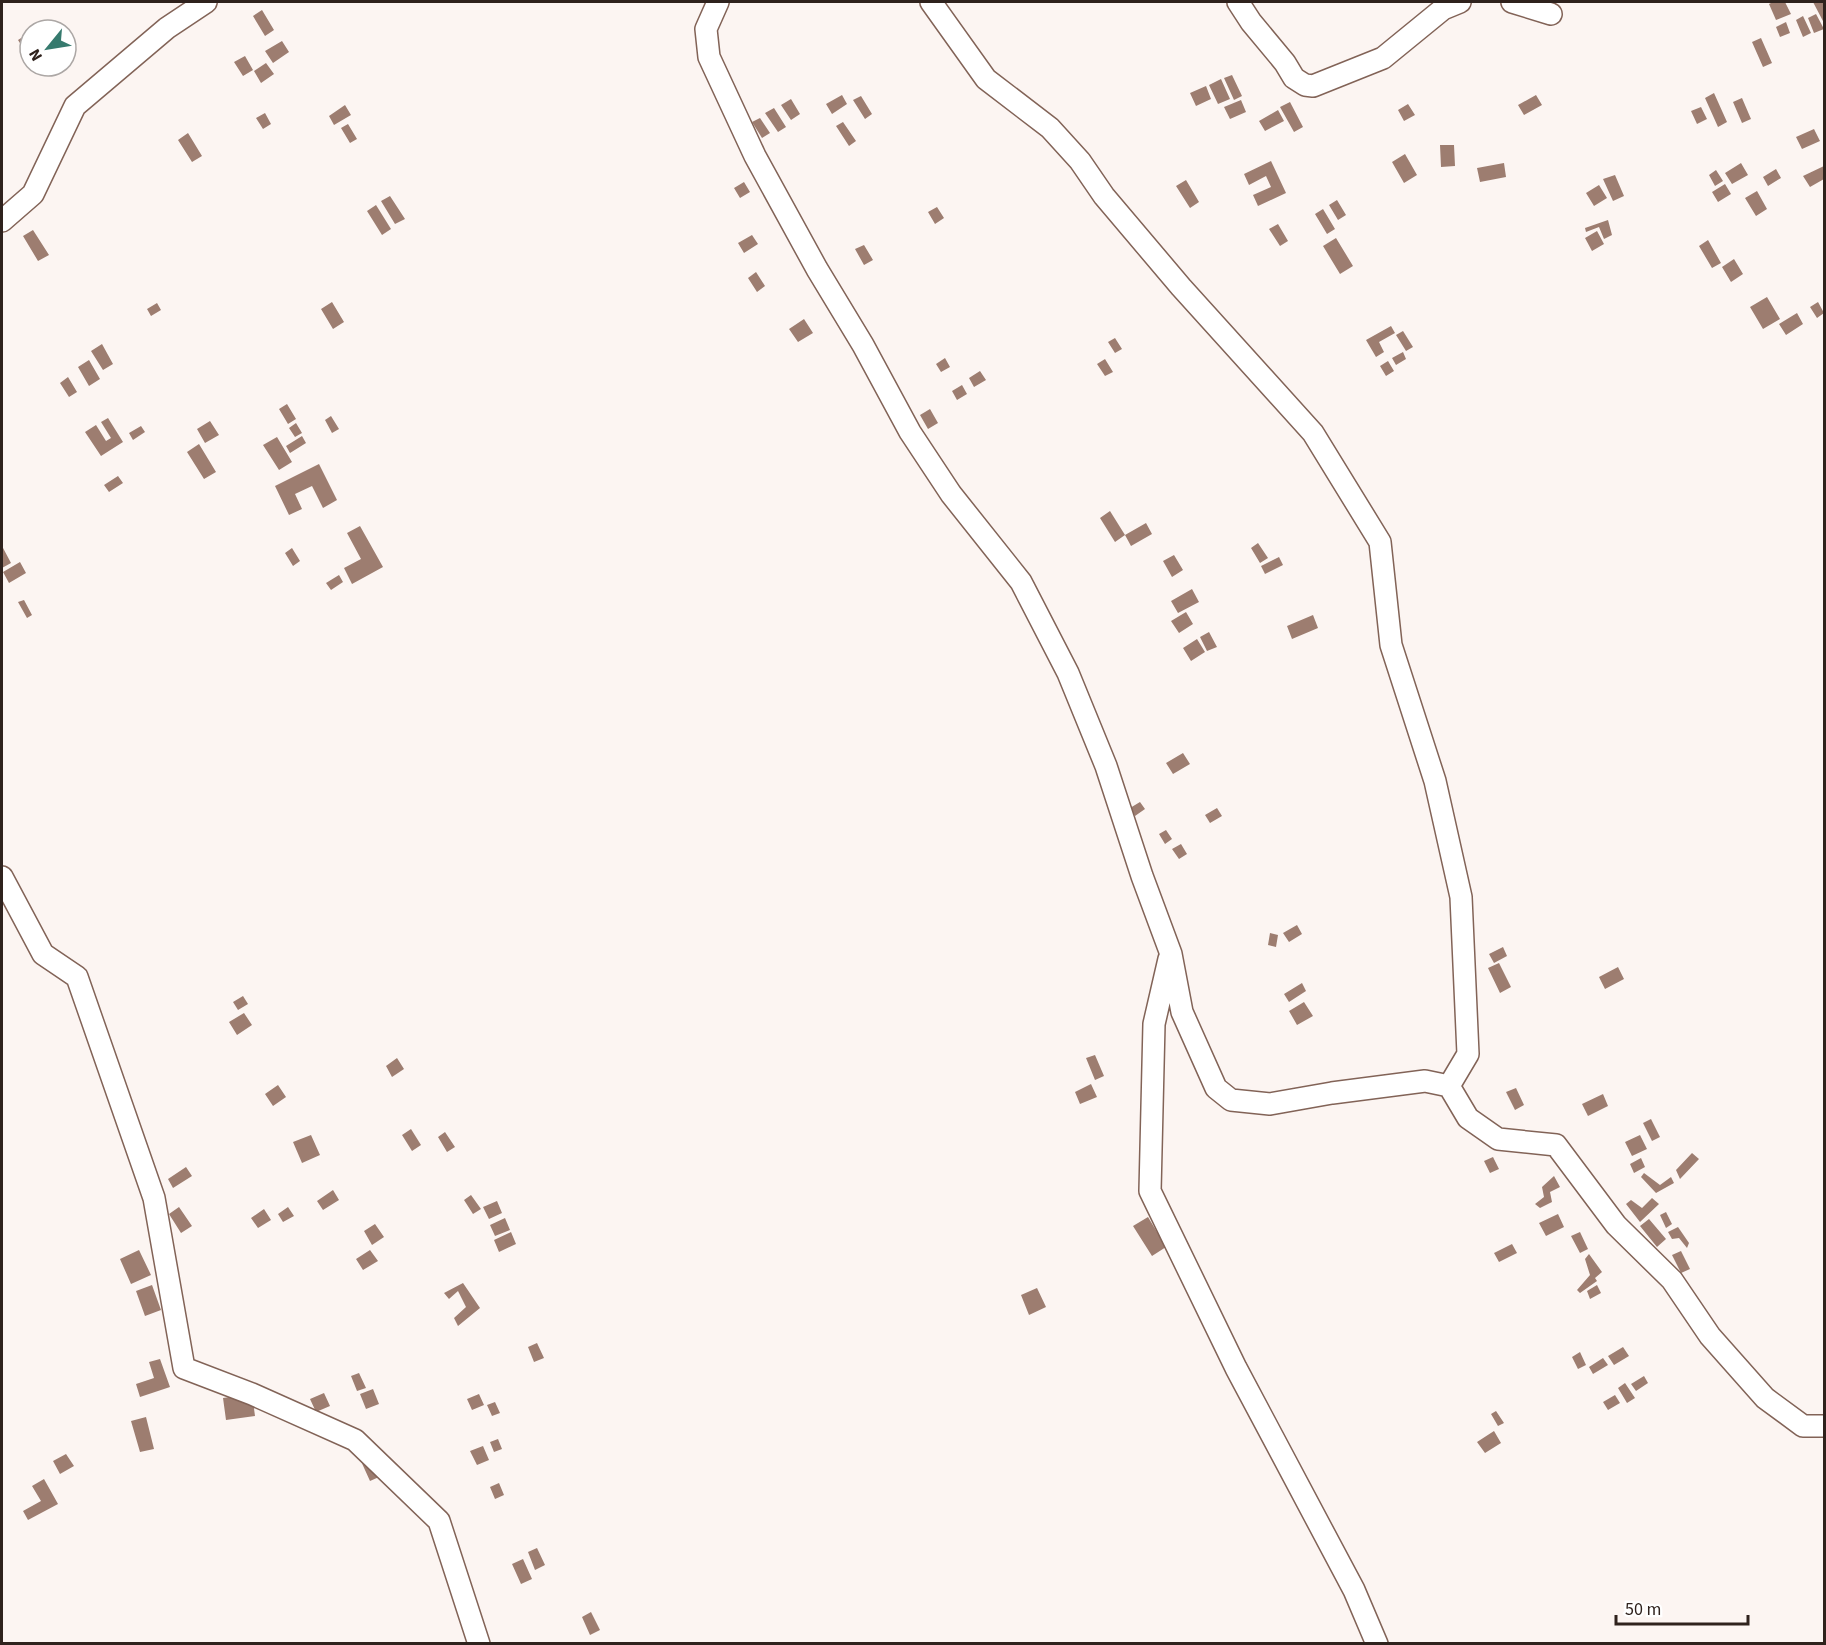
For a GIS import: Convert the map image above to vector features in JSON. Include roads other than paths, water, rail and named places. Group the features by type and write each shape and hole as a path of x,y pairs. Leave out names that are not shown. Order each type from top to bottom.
{"street":[{"path":"2,221 33,194 75,106 167,28 206,2"},
{"path":"718,2 706,29 709,57 756,156 910,432 951,494 1021,582 1068,673 1106,766 1142,876 1171,954 1182,1012 1216,1088 1231,1100 1270,1104 1425,1081 1449,1086 1468,1118 1498,1139 1556,1145 1616,1225 1672,1280 1710,1336 1765,1398 1803,1426 1824,1426"},
{"path":"931,2 986,79 1050,128 1080,161 1104,196 1181,287 1313,433 1380,542 1391,645 1435,781 1461,897 1468,1054 1449,1086"},
{"path":"1238,2 1294,78 1305,85 1313,86 1383,58 1443,9 1460,2"},
{"path":"1512,2 1551,14"},
{"path":"2,877 43,954 77,977 154,1198 184,1368 252,1394 355,1440 439,1521 479,1644"},
{"path":"1171,954 1154,1024 1150,1191 1236,1368 1354,1590 1377,1644"}]}
